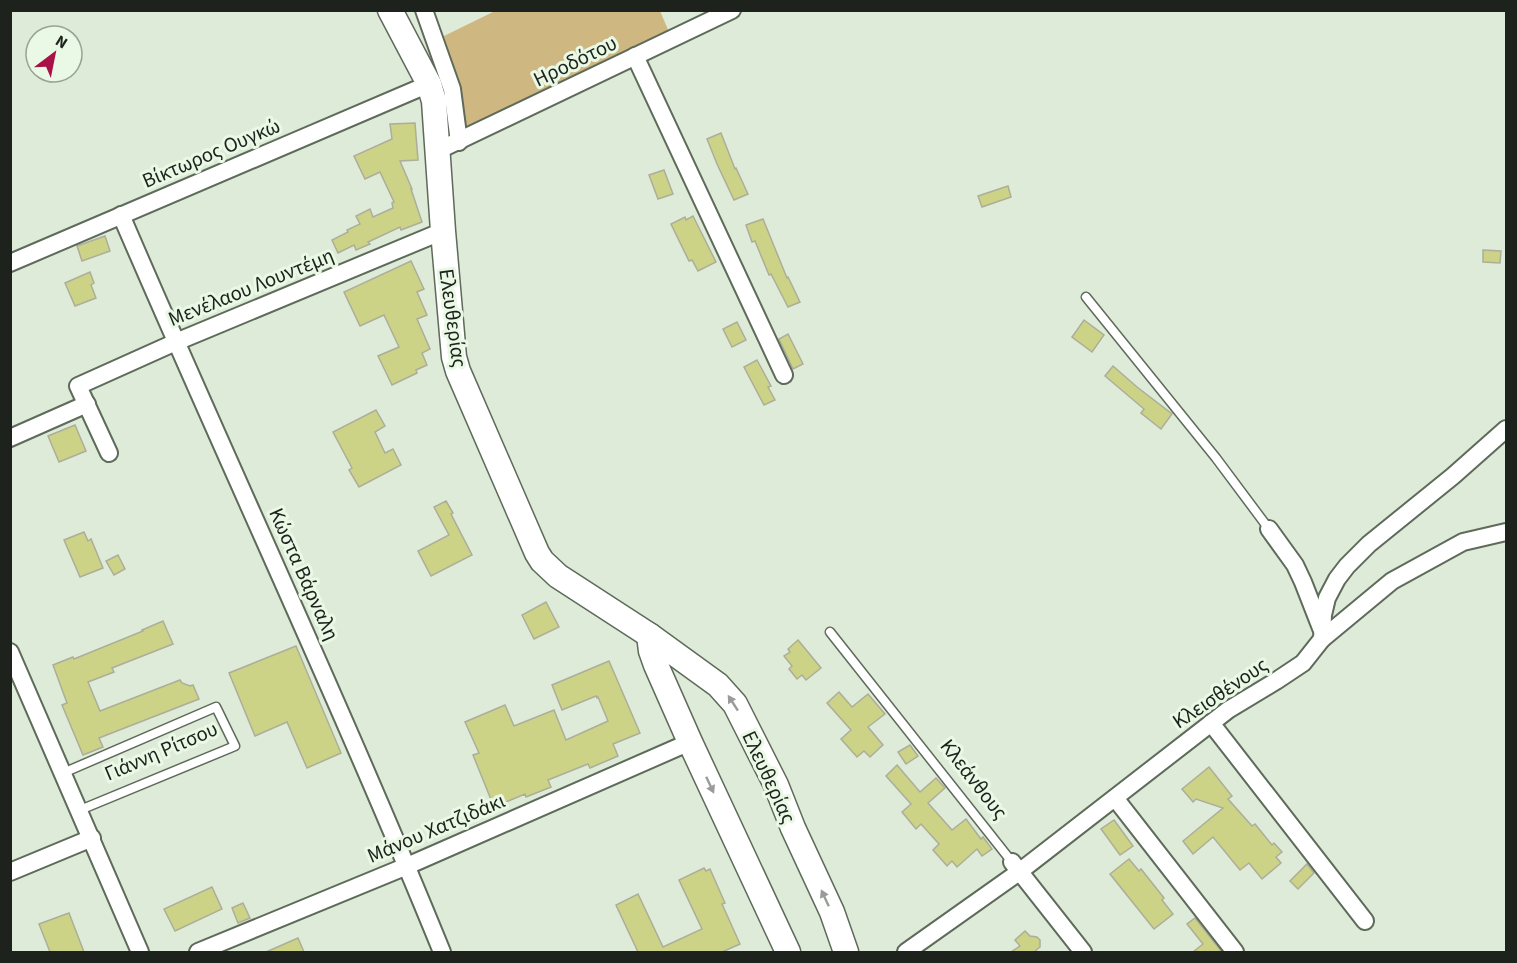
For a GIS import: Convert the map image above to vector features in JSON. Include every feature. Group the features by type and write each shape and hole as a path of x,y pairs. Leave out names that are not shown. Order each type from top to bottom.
{"street":[{"name":"Ελευθερίας","path":"390,10 432,91 435,111 448,147 443,231 450,325 456,365 537,553 558,576 649,635 718,685 735,704 776,785 832,912 846,952"},
{"path":"424,10 452,89 448,147"},
{"name":"Ηροδότου","path":"448,147 732,10"},
{"path":"635,56 784,375"},
{"name":"Βίκτωρος Ουγκώ","path":"10,263 429,84"},
{"name":"Κώστα Βάρναλη","path":"122,216 301,620 442,952"},
{"name":"Μενέλαου Λουντέμη","path":"87,404 78,386 176,342 443,231"},
{"path":"10,438 87,404 109,453"},
{"path":"1322,635 1327,598 1336,579 1347,566 1506,429"},
{"path":"1269,529 1295,566 1303,582 1322,635"},
{"name":"Κλεισθένους","path":"906,952 1016,867 1115,798 1211,723 1303,663 1322,635 1392,581 1463,542 1506,532"},
{"path":"649,635 656,666 782,950"},
{"path":"10,652 140,952"},
{"path":"1211,723 1365,921"},
{"name":"Μάνου Χατζιδάκι","path":"198,952 407,866 690,742"},
{"path":"1115,798 1235,952"},
{"path":"10,872 92,838"},
{"name":"Κλεάνθους","path":"1016,867 1083,952"}],"lane":[{"path":"1086,297 1216,458 1269,529"},
{"name":"Κλεάνθους","path":"830,633 1016,867"},
{"name":"Γιάννη Ρίτσου","path":"63,773 216,707 235,746 80,810"}],"shaded area":[{"path":"497,10 660,11 669,32 465,131 444,36"}],"building":[{"path":"415,123 418,160 400,161 422,222 401,230 400,227 356,250 354,245 338,253 332,240 360,224 356,216 370,209 373,217 393,208 392,203 394,202 380,172 365,179 354,156 392,139 390,124"},
{"path":"721,133 748,194 734,200 707,139"},
{"path":"664,170 673,194 658,199 649,175"},
{"path":"1008,186 1011,197 982,207 978,196"},
{"path":"693,216 716,262 698,271 692,260 689,261 671,224"},
{"path":"763,219 787,278 800,302 788,307 771,274 769,275 755,241 752,242 746,225"},
{"path":"105,236 110,251 82,261 77,246"},
{"path":"1483,250 1501,251 1500,263 1483,262"},
{"path":"411,261 424,289 417,292 427,315 417,319 430,349 422,353 427,365 416,370 417,373 392,385 378,356 399,347 384,315 360,326 344,292"},
{"path":"90,272 94,283 91,285 96,298 75,306 65,283"},
{"path":"1084,320 1104,335 1092,352 1072,337"},
{"path":"737,322 746,340 732,347 723,329"},
{"path":"788,334 803,364 793,369 779,339"},
{"path":"757,360 771,386 768,387 775,400 764,405 744,367"},
{"path":"1113,366 1172,414 1161,429 1141,413 1144,409 1105,376"},
{"path":"376,410 385,426 375,432 385,453 393,449 401,465 359,487 333,432"},
{"path":"75,425 86,451 59,462 48,436"},
{"path":"446,501 472,555 431,576 418,551 449,535 434,507"},
{"path":"84,532 88,541 91,539 103,568 80,577 64,540"},
{"path":"118,555 125,569 114,575 106,561"},
{"path":"546,602 559,627 534,639 522,615"},
{"path":"163,621 173,644 112,668 114,672 88,682 100,711 180,680 182,683 193,685 199,699 99,738 103,747 83,755 62,705 67,703 53,665 73,657 74,659"},
{"path":"798,640 821,668 806,680 802,675 797,679 789,669 792,666 784,656 790,652 788,649"},
{"path":"296,646 341,753 307,768 287,722 255,736 229,673"},
{"path":"609,661 640,733 613,744 618,756 590,768 588,764 548,780 551,787 526,797 525,794 494,807 473,755 479,753 465,722 505,705 514,726 554,710 566,740 608,721 596,696 562,710 552,685"},
{"path":"839,692 852,707 868,694 885,714 868,727 883,745 870,757 864,751 857,757 841,739 851,730 827,703"},
{"path":"910,745 918,756 906,764 898,752"},
{"path":"897,765 920,792 936,778 945,788 928,803 952,830 966,819 992,849 982,856 977,849 957,867 952,861 947,866 933,850 939,844 921,824 916,829 902,812 911,804 886,776"},
{"path":"1209,767 1232,796 1228,799 1252,826 1255,824 1272,845 1274,843 1282,852 1276,857 1281,863 1262,879 1249,863 1240,870 1213,837 1193,854 1183,841 1223,808 1196,799 1193,802 1182,789"},
{"path":"1114,820 1133,846 1120,855 1101,829"},
{"path":"1129,859 1139,871 1141,869 1164,898 1162,900 1173,914 1154,929 1110,874"},
{"path":"1307,864 1314,873 1298,889 1290,881"},
{"path":"704,868 706,871 710,869 725,903 722,904 740,944 722,952 638,952 616,905 638,894 663,947 702,929 679,880"},
{"path":"212,887 222,909 175,931 164,909"},
{"path":"243,903 250,918 238,923 232,908"},
{"path":"69,913 84,952 50,952 39,924"},
{"path":"1195,918 1222,952 1193,952 1203,944 1187,924"},
{"path":"1025,931 1040,940 1040,947 1034,952 1011,952 1020,946 1015,940"},
{"path":"298,938 304,952 266,952"}]}
